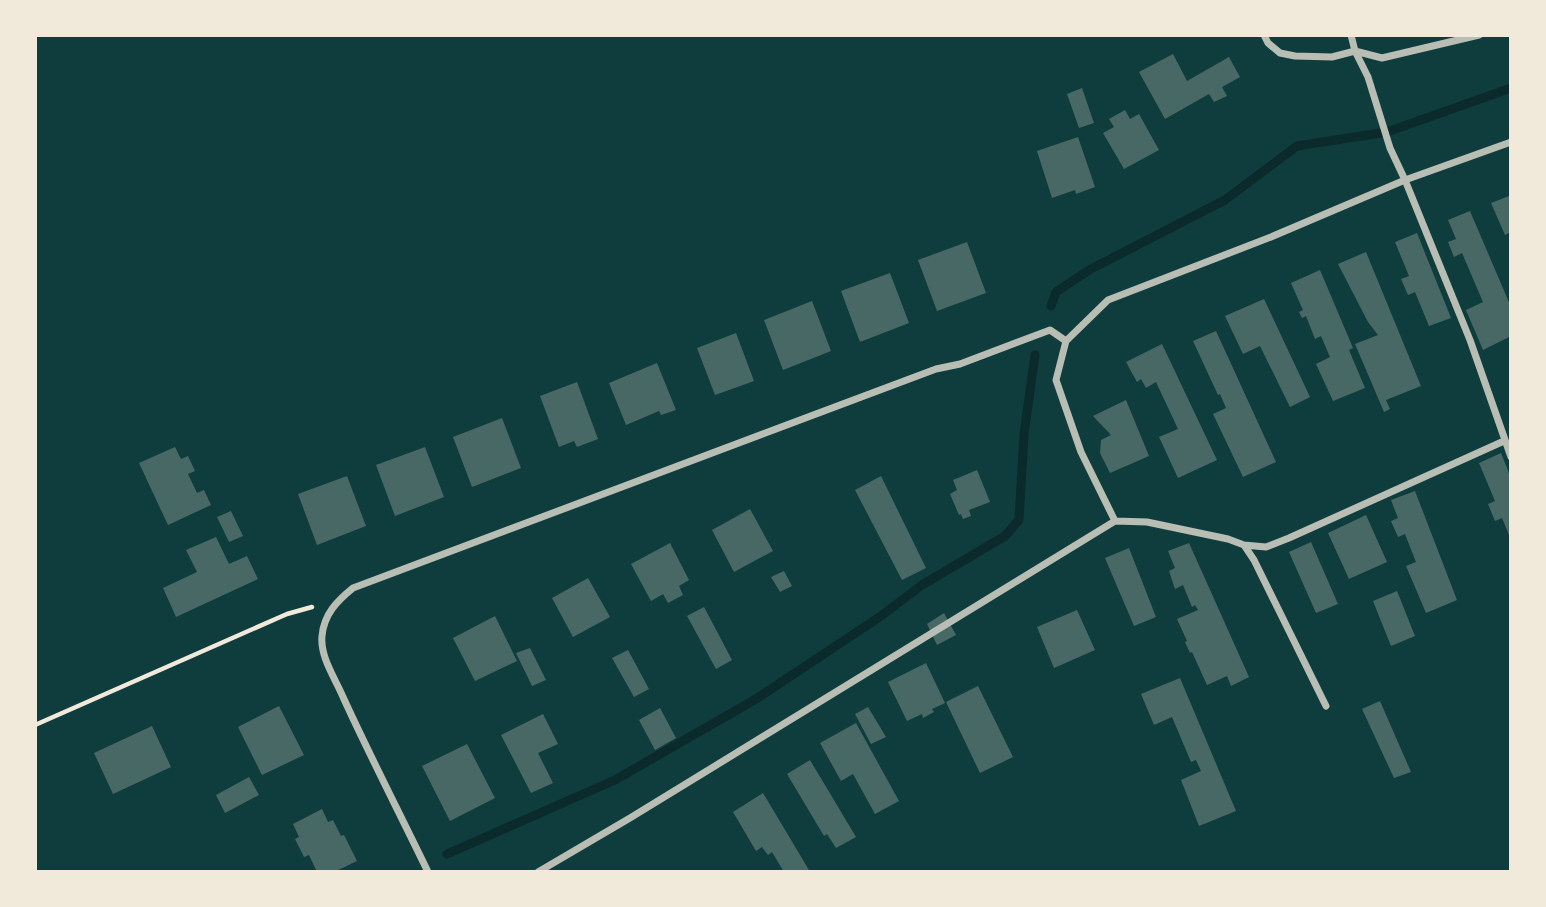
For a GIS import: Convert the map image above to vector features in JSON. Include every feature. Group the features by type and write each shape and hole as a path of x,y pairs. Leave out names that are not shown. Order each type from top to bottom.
{"street":[{"path":"1264,35 1268,43 1280,53 1295,56 1332,57 1355,51 1382,58 1479,35"},
{"path":"1351,35 1355,51 1368,77 1390,148 1470,340 1511,457"},
{"path":"1115,521 1081,452 1056,380 1066,341 1108,300 1270,237 1405,180 1511,142"},
{"path":"428,872 323,652 324,625 330,610 340,598 354,588 513,526 936,369 960,364 1050,330 1066,341"},
{"path":"538,872 1115,521 1147,522 1228,539 1244,545 1266,547 1504,441"},
{"path":"1244,545 1254,560 1326,706"}],"path":[{"path":"35,725 287,614 340,598"}],"building":[{"path":"1173,54 1187,81 1229,57 1240,77 1222,87 1227,96 1214,102 1209,94 1165,119 1139,72"},
{"path":"1082,88 1094,123 1079,128 1067,94"},
{"path":"1125,110 1130,119 1139,114 1159,150 1124,169 1103,133 1114,127 1109,119"},
{"path":"1078,137 1095,187 1052,198 1037,151"},
{"path":"1509,196 1511,232 1505,235 1491,203"},
{"path":"1470,211 1511,307 1511,336 1483,350 1466,310 1483,302 1462,253 1454,257 1448,242 1456,239 1448,220"},
{"path":"1417,233 1451,318 1429,326 1415,292 1408,295 1401,279 1409,276 1395,242"},
{"path":"967,242 986,293 937,311 918,260"},
{"path":"1366,252 1421,386 1386,400 1390,409 1384,412 1355,344 1378,335 1368,322 1338,264"},
{"path":"1320,270 1353,348 1349,350 1365,388 1333,401 1316,364 1330,357 1321,336 1315,339 1306,316 1302,318 1299,312 1303,310 1291,283"},
{"path":"890,273 909,323 860,342 841,291"},
{"path":"1264,299 1310,397 1290,407 1260,346 1243,354 1225,316"},
{"path":"812,301 831,351 783,370 764,320"},
{"path":"1216,331 1276,462 1243,477 1213,414 1226,408 1193,341"},
{"path":"736,333 754,381 715,395 697,348"},
{"path":"1162,344 1217,460 1178,478 1159,437 1178,429 1156,382 1146,388 1141,379 1137,382 1126,362"},
{"path":"657,363 676,410 661,415 659,411 626,425 609,383"},
{"path":"577,382 598,439 577,447 574,441 559,447 540,396"},
{"path":"1126,400 1149,456 1110,473 1100,453 1101,440 1111,435 1093,416"},
{"path":"502,418 521,468 472,487 453,437"},
{"path":"175,447 181,459 188,456 195,471 188,474 197,493 204,490 211,505 168,525 139,463"},
{"path":"425,447 444,497 395,516 376,465"},
{"path":"1501,453 1511,478 1511,540 1502,518 1495,521 1488,504 1495,501 1479,463"},
{"path":"977,470 990,502 969,510 971,516 963,519 950,494 957,490 953,480"},
{"path":"347,476 366,526 317,545 298,494"},
{"path":"881,476 926,568 902,580 855,490"},
{"path":"1415,491 1457,600 1426,613 1406,566 1416,562 1405,534 1398,537 1391,521 1398,518 1391,500"},
{"path":"750,509 773,551 734,572 712,530"},
{"path":"231,511 243,536 229,542 217,517"},
{"path":"1366,515 1387,562 1349,579 1328,533"},
{"path":"216,537 229,564 247,556 258,579 176,617 163,588 197,572 186,550"},
{"path":"1311,542 1338,604 1316,613 1289,552"},
{"path":"670,543 689,580 679,586 683,595 668,603 663,594 651,601 631,564"},
{"path":"1189,543 1249,677 1231,686 1227,676 1207,685 1185,642 1187,641 1177,619 1198,610 1195,605 1192,607 1183,585 1175,589 1169,571 1175,568 1168,551"},
{"path":"1129,548 1156,617 1134,626 1105,558"},
{"path":"784,571 792,586 780,592 771,577"},
{"path":"588,578 610,617 573,637 552,598"},
{"path":"1397,591 1415,636 1391,646 1373,601"},
{"path":"704,607 732,660 716,669 687,616"},
{"path":"1077,610 1095,650 1054,668 1037,627"},
{"path":"944,613 956,635 937,645 927,624"},
{"path":"495,616 517,661 475,681 453,638"},
{"path":"530,648 546,680 532,686 516,653"},
{"path":"628,650 649,689 634,697 612,658"},
{"path":"926,663 945,703 932,709 934,712 923,718 922,714 907,721 888,682"},
{"path":"1180,678 1236,811 1199,826 1181,780 1201,771 1196,760 1191,762 1172,717 1154,725 1141,694"},
{"path":"978,686 1013,757 980,773 946,702"},
{"path":"1380,701 1411,772 1394,778 1362,709"},
{"path":"279,706 304,755 262,775 238,727"},
{"path":"868,707 886,737 871,744 855,714"},
{"path":"660,708 676,738 655,750 639,720"},
{"path":"543,714 558,744 538,753 553,783 531,793 501,735"},
{"path":"856,723 899,801 875,814 853,774 841,781 820,743"},
{"path":"152,726 171,767 113,794 94,753"},
{"path":"467,744 495,798 450,821 422,766"},
{"path":"810,760 856,837 836,848 827,834 824,836 787,774"},
{"path":"249,777 259,795 225,813 216,795"},
{"path":"763,793 810,872 784,872 772,852 768,855 762,847 756,851 733,812"},
{"path":"322,809 328,822 333,820 341,836 344,835 357,861 334,872 317,872 309,855 304,857 295,839 299,837 293,824"}],"waterway":[{"path":"1051,306 1056,292 1089,270 1225,200 1297,146 1387,132 1511,88"},
{"path":"447,854 615,780 756,699 881,616 922,585 1005,536 1019,520 1024,434 1035,355"}]}
